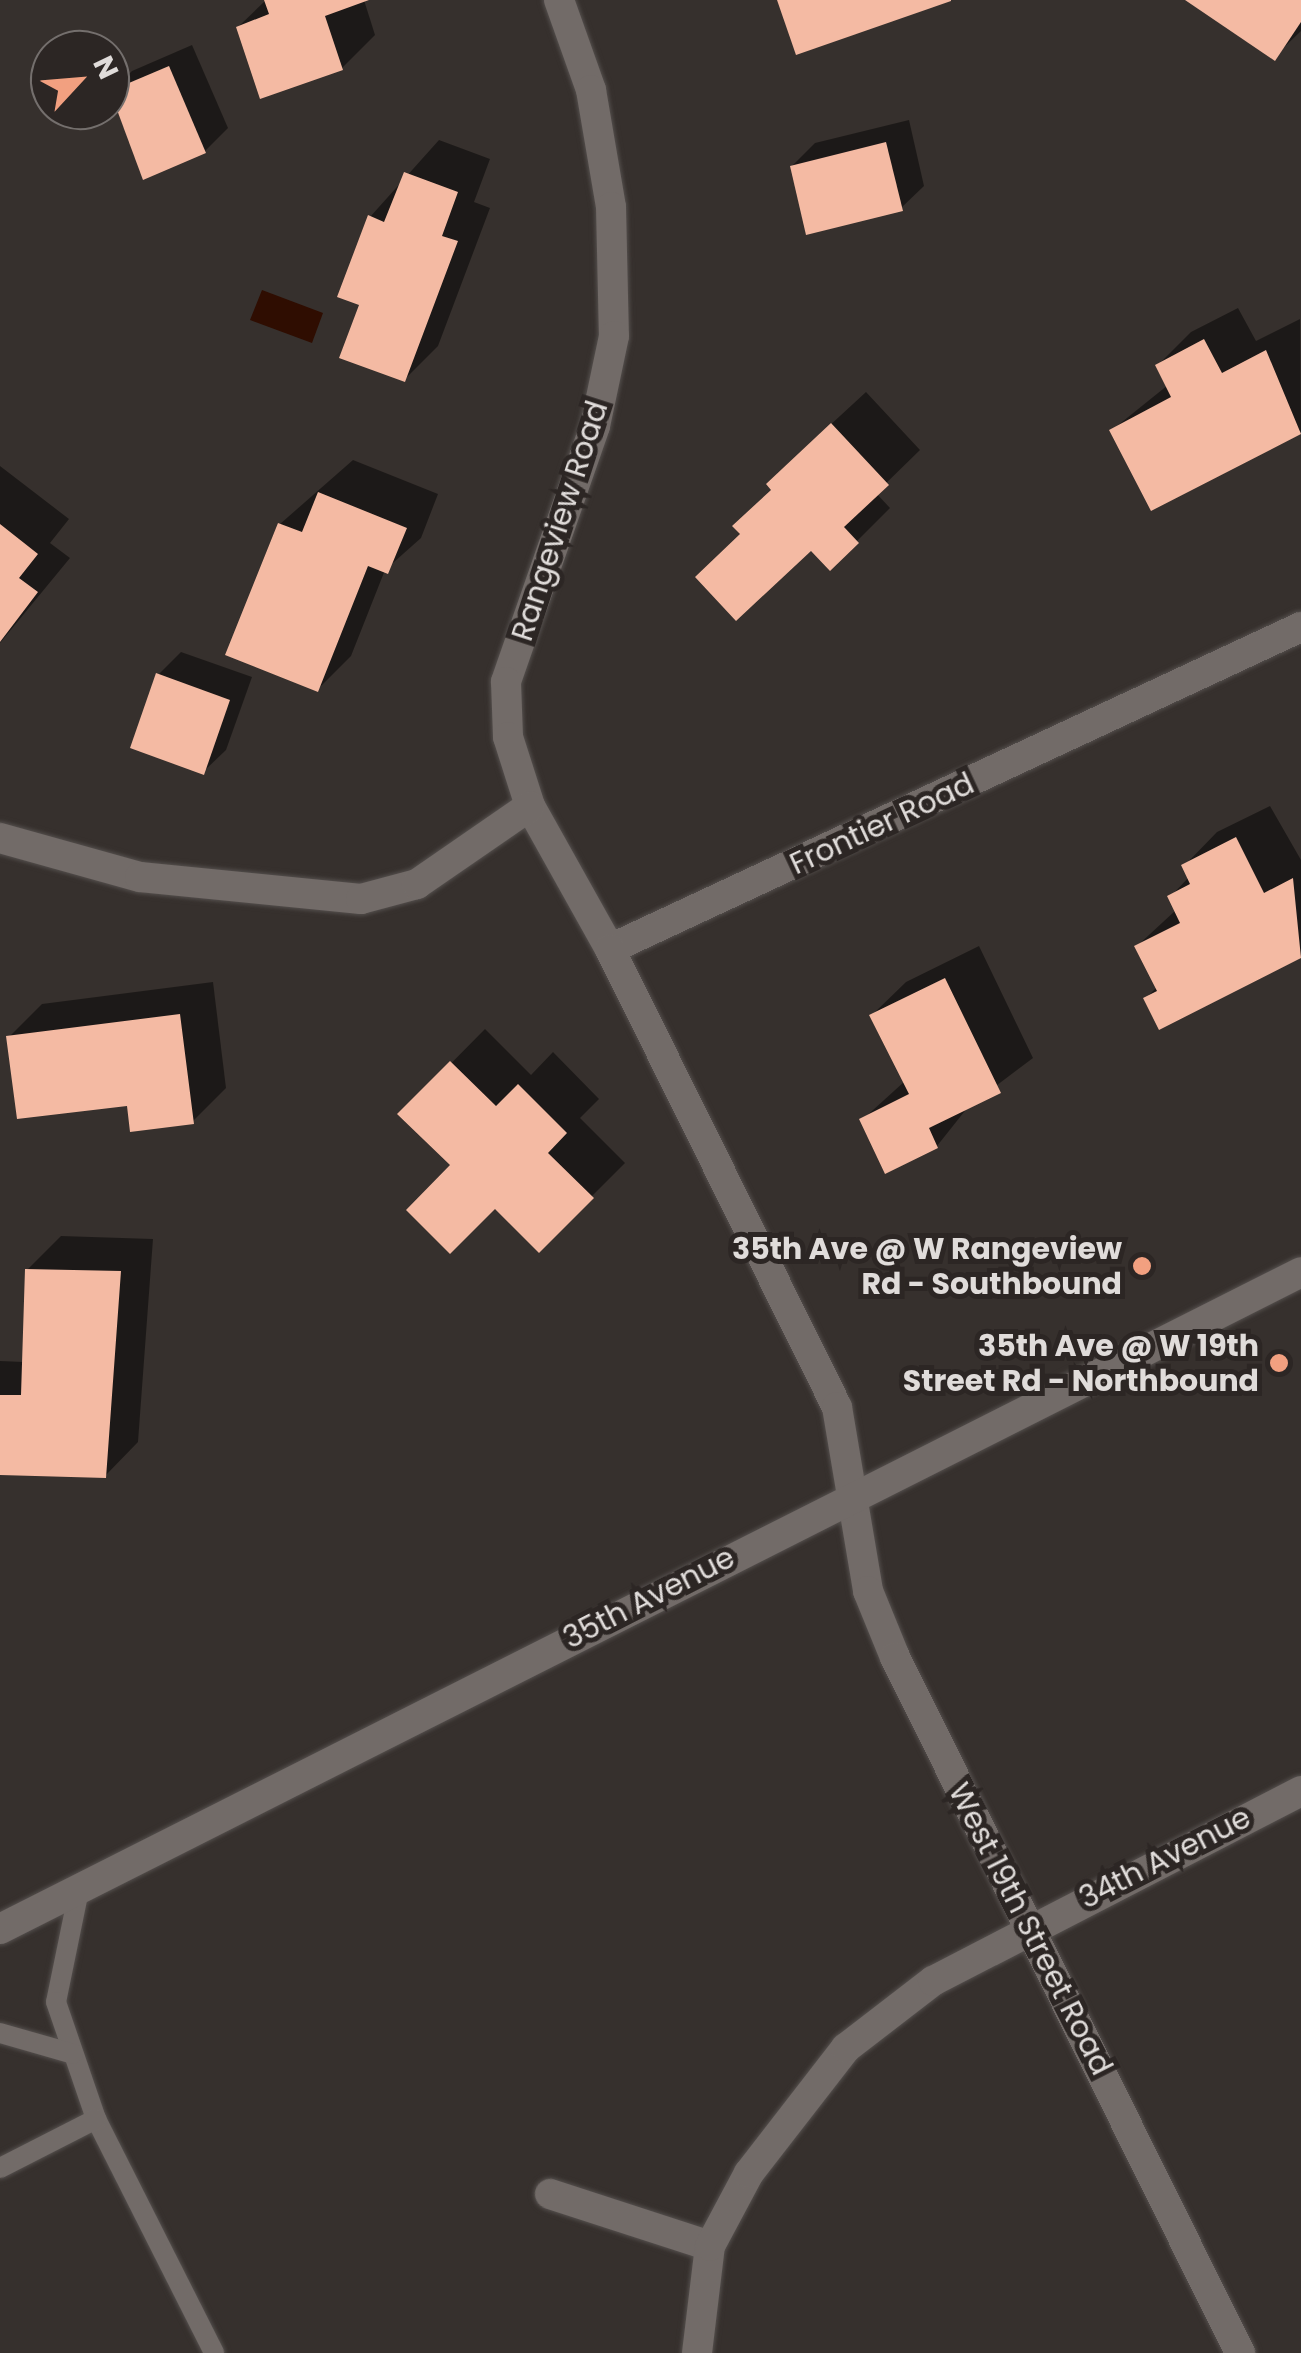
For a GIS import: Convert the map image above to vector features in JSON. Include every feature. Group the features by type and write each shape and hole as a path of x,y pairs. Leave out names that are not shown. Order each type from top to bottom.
{"street":[{"name":"Rangeview Road","path":"530,806 508,738 506,682 596,426 614,336 611,206 592,90 559,0"},
{"name":"Frontier Road","path":"610,949 1301,627"},
{"path":"0,838 140,877 360,900 431,877 530,806 610,949"},
{"name":"West 19th Street Road","path":"610,949 837,1407 868,1592 1240,2353"},
{"name":"35th Avenue","path":"0,1929 854,1493 1301,1272"},
{"name":"34th Avenue","path":"710,2246 749,2172 846,2048 934,1981 1030,1927 1301,1791"},
{"path":"550,2194 710,2246 697,2353"}],"lane":[{"path":"79,1890 56,2002 96,2118 214,2353"},
{"path":"0,2032 73,2054"},
{"path":"0,2168 96,2118"}],"shaded area":[{"path":"262,290 323,313 312,343 250,320"}],"building":[{"path":"264,0 369,0 325,16 343,70 260,99 236,27 269,14"},
{"path":"777,0 951,0 951,1 796,55"},
{"path":"1185,0 1301,0 1301,22 1275,61"},
{"path":"169,66 206,153 143,180 124,130 130,130 130,83"},
{"path":"886,142 903,211 806,235 790,166"},
{"path":"404,172 458,192 442,236 458,241 405,382 339,358 359,305 337,297 368,215 384,222"},
{"path":"1204,339 1222,373 1266,350 1301,434 1151,511 1109,430 1171,397 1155,365"},
{"path":"831,423 889,485 844,527 859,543 830,571 811,551 736,621 695,577 740,534 732,526 771,490 766,484"},
{"path":"318,492 407,528 388,574 368,566 318,692 225,655 278,523 302,532"},
{"path":"0,524 38,554 19,578 38,592 0,642"},
{"path":"156,673 230,700 204,775 130,748"},
{"path":"1236,837 1264,893 1293,878 1301,958 1159,1030 1143,998 1157,991 1134,946 1180,923 1167,896 1190,884 1181,865"},
{"path":"945,978 1001,1093 929,1128 938,1148 885,1174 859,1119 909,1094 869,1015"},
{"path":"180,1014 194,1124 130,1132 127,1106 17,1119 6,1036"},
{"path":"450,1061 496,1106 518,1084 567,1133 548,1153 594,1198 539,1253 495,1209 450,1254 406,1210 450,1165 397,1114"},
{"path":"25,1269 121,1271 106,1478 0,1475 0,1395 21,1395"}],"place":[{"name":"35th Ave @ W Rangeview Rd - Southbound","path":"1142,1266"},
{"name":"35th Ave @ W 19th Street Rd - Northbound","path":"1279,1363"}]}
